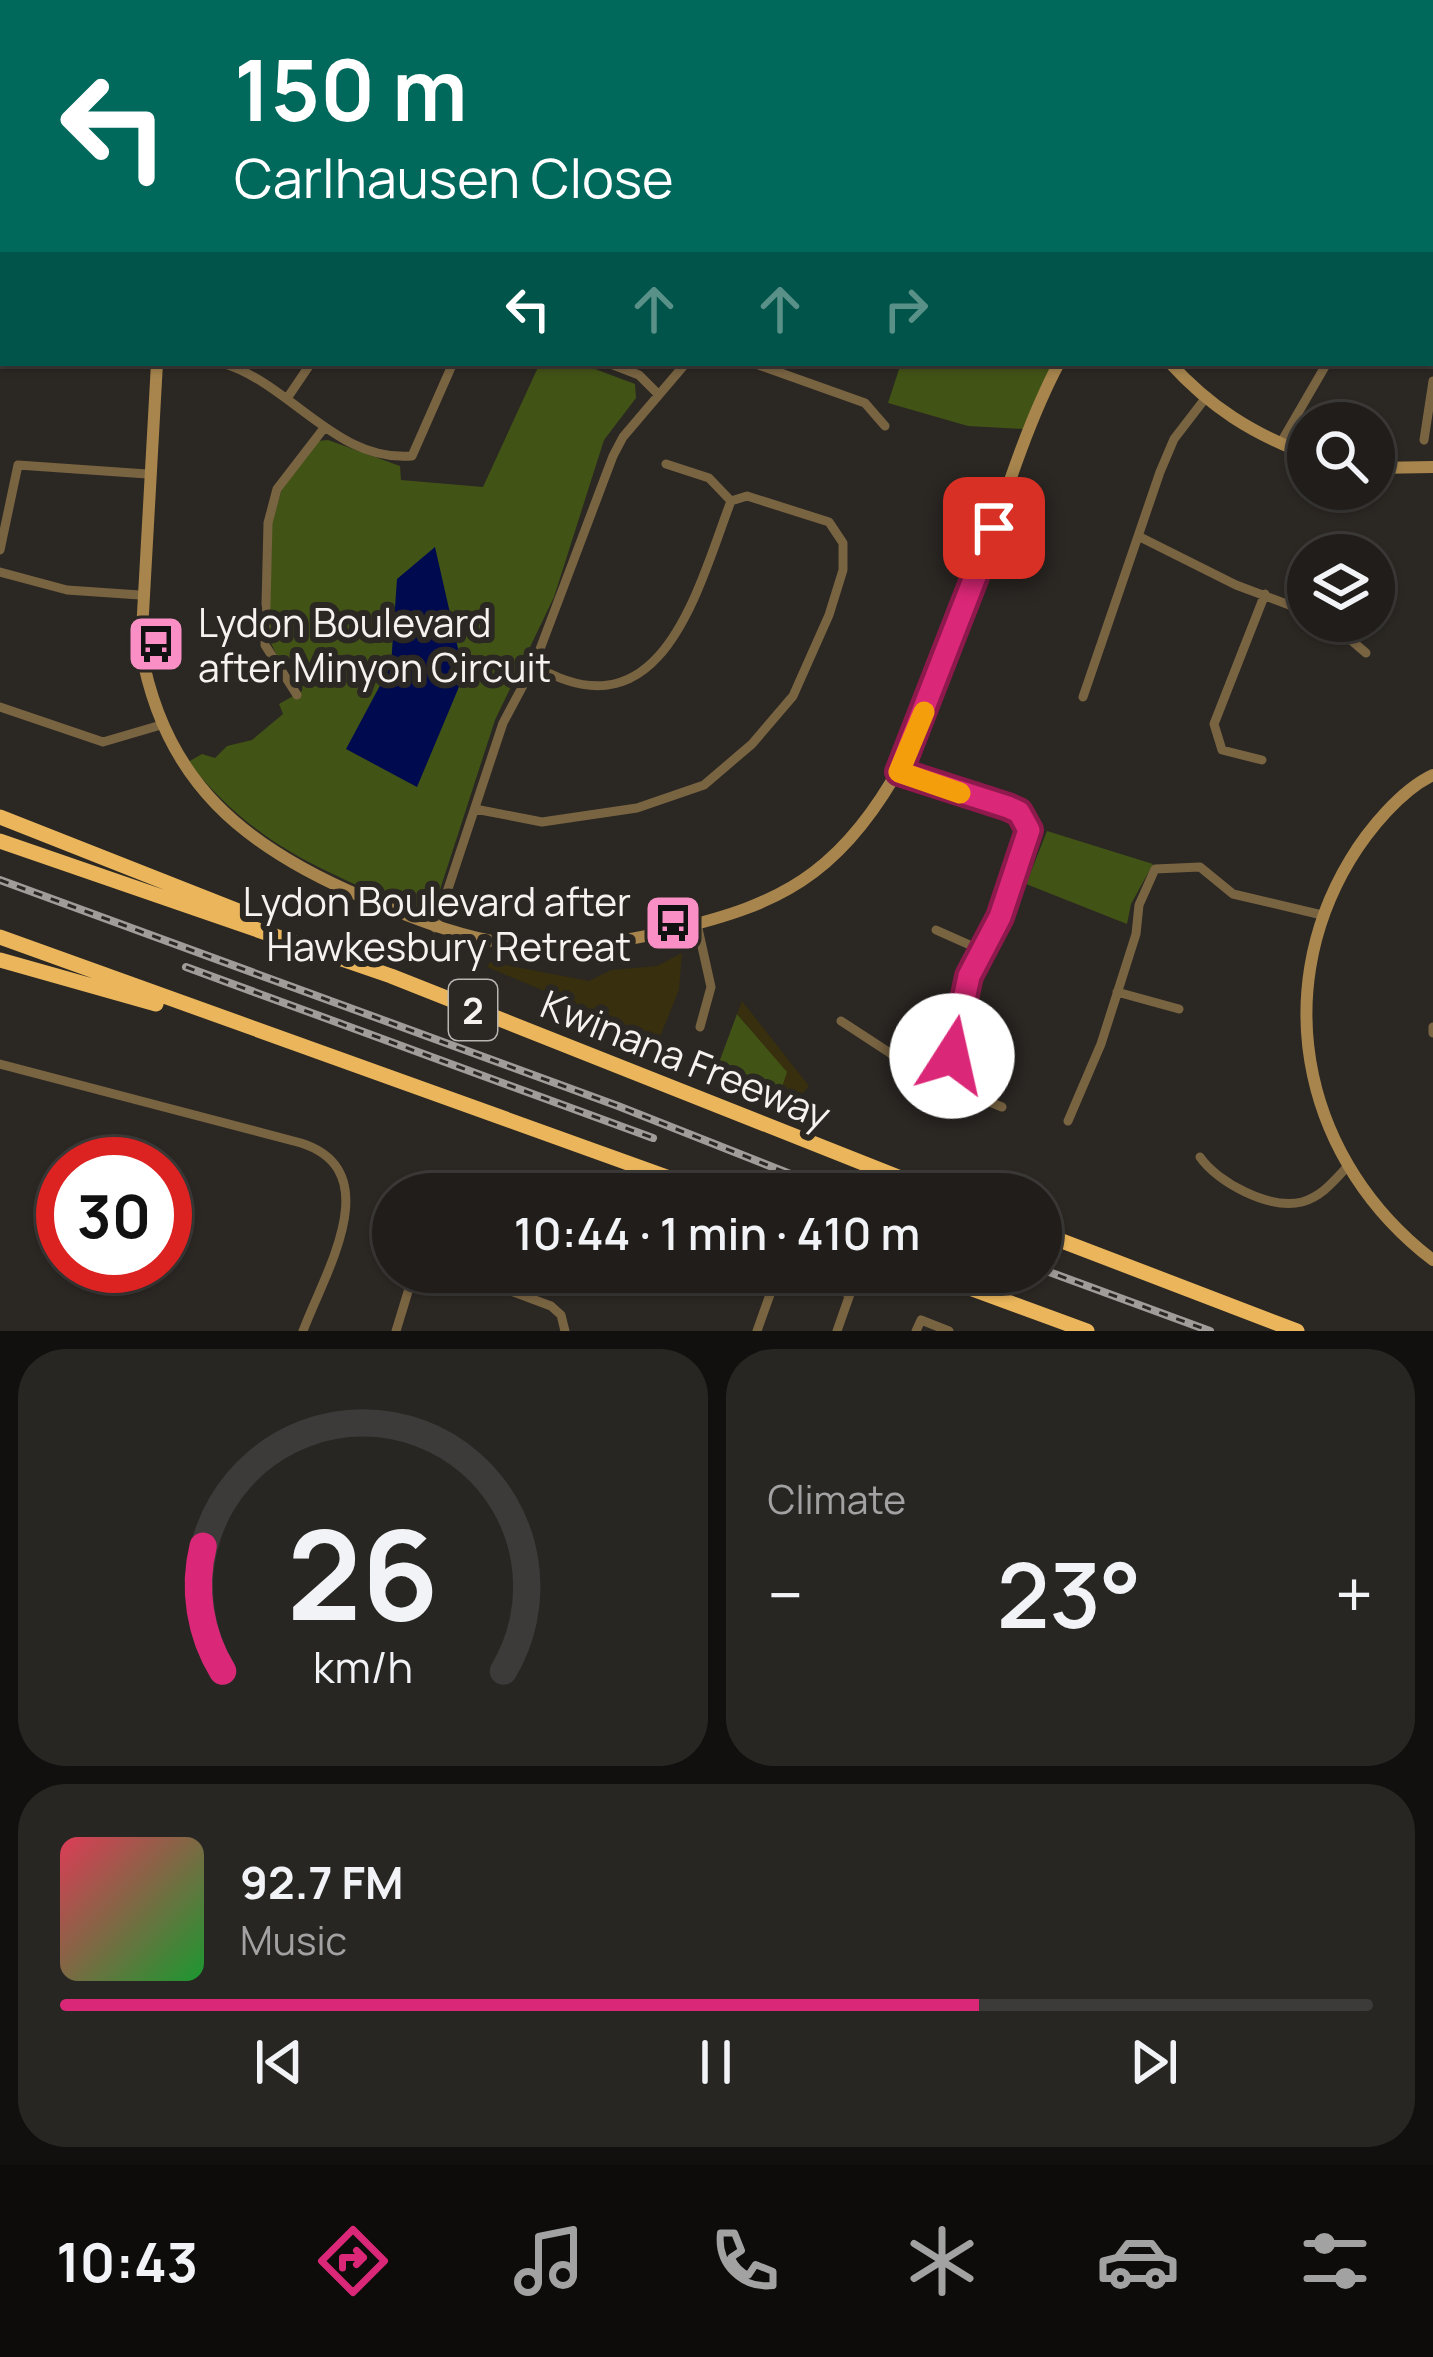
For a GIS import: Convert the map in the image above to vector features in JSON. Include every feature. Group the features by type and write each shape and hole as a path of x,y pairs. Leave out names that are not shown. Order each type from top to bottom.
{"highway":[{"path":"0,817 241,912 284,938"},
{"name":"Kwinana Freeway","path":"0,841 284,938 887,1173"},
{"name":"2","path":"0,937 655,1173"},
{"path":"0,960 234,1024"},
{"path":"1062,1241 1297,1331"},
{"path":"983,1293 1087,1331"}],"street":[{"path":"158,366 140,595 145,672 161,725 204,793 299,871 435,928 543,950 617,942 758,905 815,872 869,818 899,772 1058,366"},
{"path":"158,383 175,366"},
{"path":"232,366 288,398 324,428 385,458 412,456 452,366"},
{"path":"288,398 309,366"},
{"path":"616,366 639,375 658,395"},
{"path":"435,928 503,723 534,665 613,456 683,366"},
{"path":"761,366 865,403 885,426"},
{"path":"1173,366 1204,400 1242,427 1287,447"},
{"path":"1280,444 1325,366"},
{"path":"1424,440 1433,381"},
{"path":"1083,697 1098,640 1142,538 1150,497 1174,439 1204,400"},
{"path":"297,695 266,645 268,523 278,488 324,428"},
{"path":"666,464 709,478 731,502"},
{"path":"0,550 18,465 147,474"},
{"path":"1395,468 1433,467"},
{"path":"475,809 542,822 637,808 704,785 752,744 794,696 829,615 843,571 843,543 829,522 747,496 731,502 687,616 669,645 639,675 603,689 560,680 534,665"},
{"path":"1142,538 1287,603"},
{"path":"0,572 67,590 140,595"},
{"path":"1262,760 1222,750 1214,724 1265,594"},
{"path":"1354,642 1366,652"},
{"path":"0,707 103,742 161,725"},
{"path":"899,772 992,800 1027,821 1028,840 1007,900 963,999 952,1056 936,1071"},
{"path":"1433,775 1375,825 1322,915 1307,979 1306,1040 1316,1099 1347,1167 1375,1209 1433,1260"},
{"path":"1068,1121 1136,934 1138,905 1160,866 1200,867 1234,894 1322,915"},
{"path":"697,924 711,987 700,1028"},
{"path":"936,930 981,950"},
{"path":"1117,992 1179,1009"},
{"path":"841,1021 906,1065 936,1071 948,1085 1002,1107"},
{"path":"0,1064 288,1139 328,1156 346,1182 347,1210 303,1331"},
{"path":"1200,1157 1214,1177 1273,1200 1298,1203 1326,1190 1347,1167"},
{"path":"396,1331 408,1293"},
{"path":"516,1293 551,1306 561,1316 565,1331"},
{"path":"758,1331 774,1293"},
{"path":"838,1331 847,1293"},
{"path":"916,1331 921,1320 949,1331"}],"green space":[{"path":"539,366 587,366 635,384 636,398 604,440 554,597 495,720 436,902 431,910 417,912 320,868 266,836 214,792 188,762 202,754 215,758 227,746 252,740 283,714 279,704 302,691 303,676 279,660 269,639 272,522 282,489 317,441 328,440 400,466 401,480 483,487"},
{"path":"900,366 1053,366 1023,429 968,426 888,403"},
{"path":"1047,831 1153,864 1131,904 1127,924 1026,884"},
{"path":"737,1014 788,1072 778,1099 727,1079 717,1068"}],"sand":[{"path":"682,953 679,990 657,1044 654,1037 487,967 490,962 589,981 611,970 657,966"},
{"path":"742,1001 809,1086 799,1098 806,1102 803,1108 778,1099 787,1072 737,1014"}],"shaded area":[{"path":"435,547 464,675 417,787 346,749 391,665 397,579"}],"railway":[{"path":"0,880 618,1106 788,1173"},
{"path":"186,967 653,1138"},
{"path":"1062,1277 1210,1331"}],"slow traffic":[{"path":"924,712 899,772 960,793"}],"place":[{"name":"Lydon Boulevard after Minyon Circuit","path":"156,644"},
{"name":"Lydon Boulevard after Hawkesbury Retreat","path":"673,923"}],"route":[{"path":"952,1056 969,976 1007,900 1029,830 1019,812 1008,807 899,772 994,528"}]}
